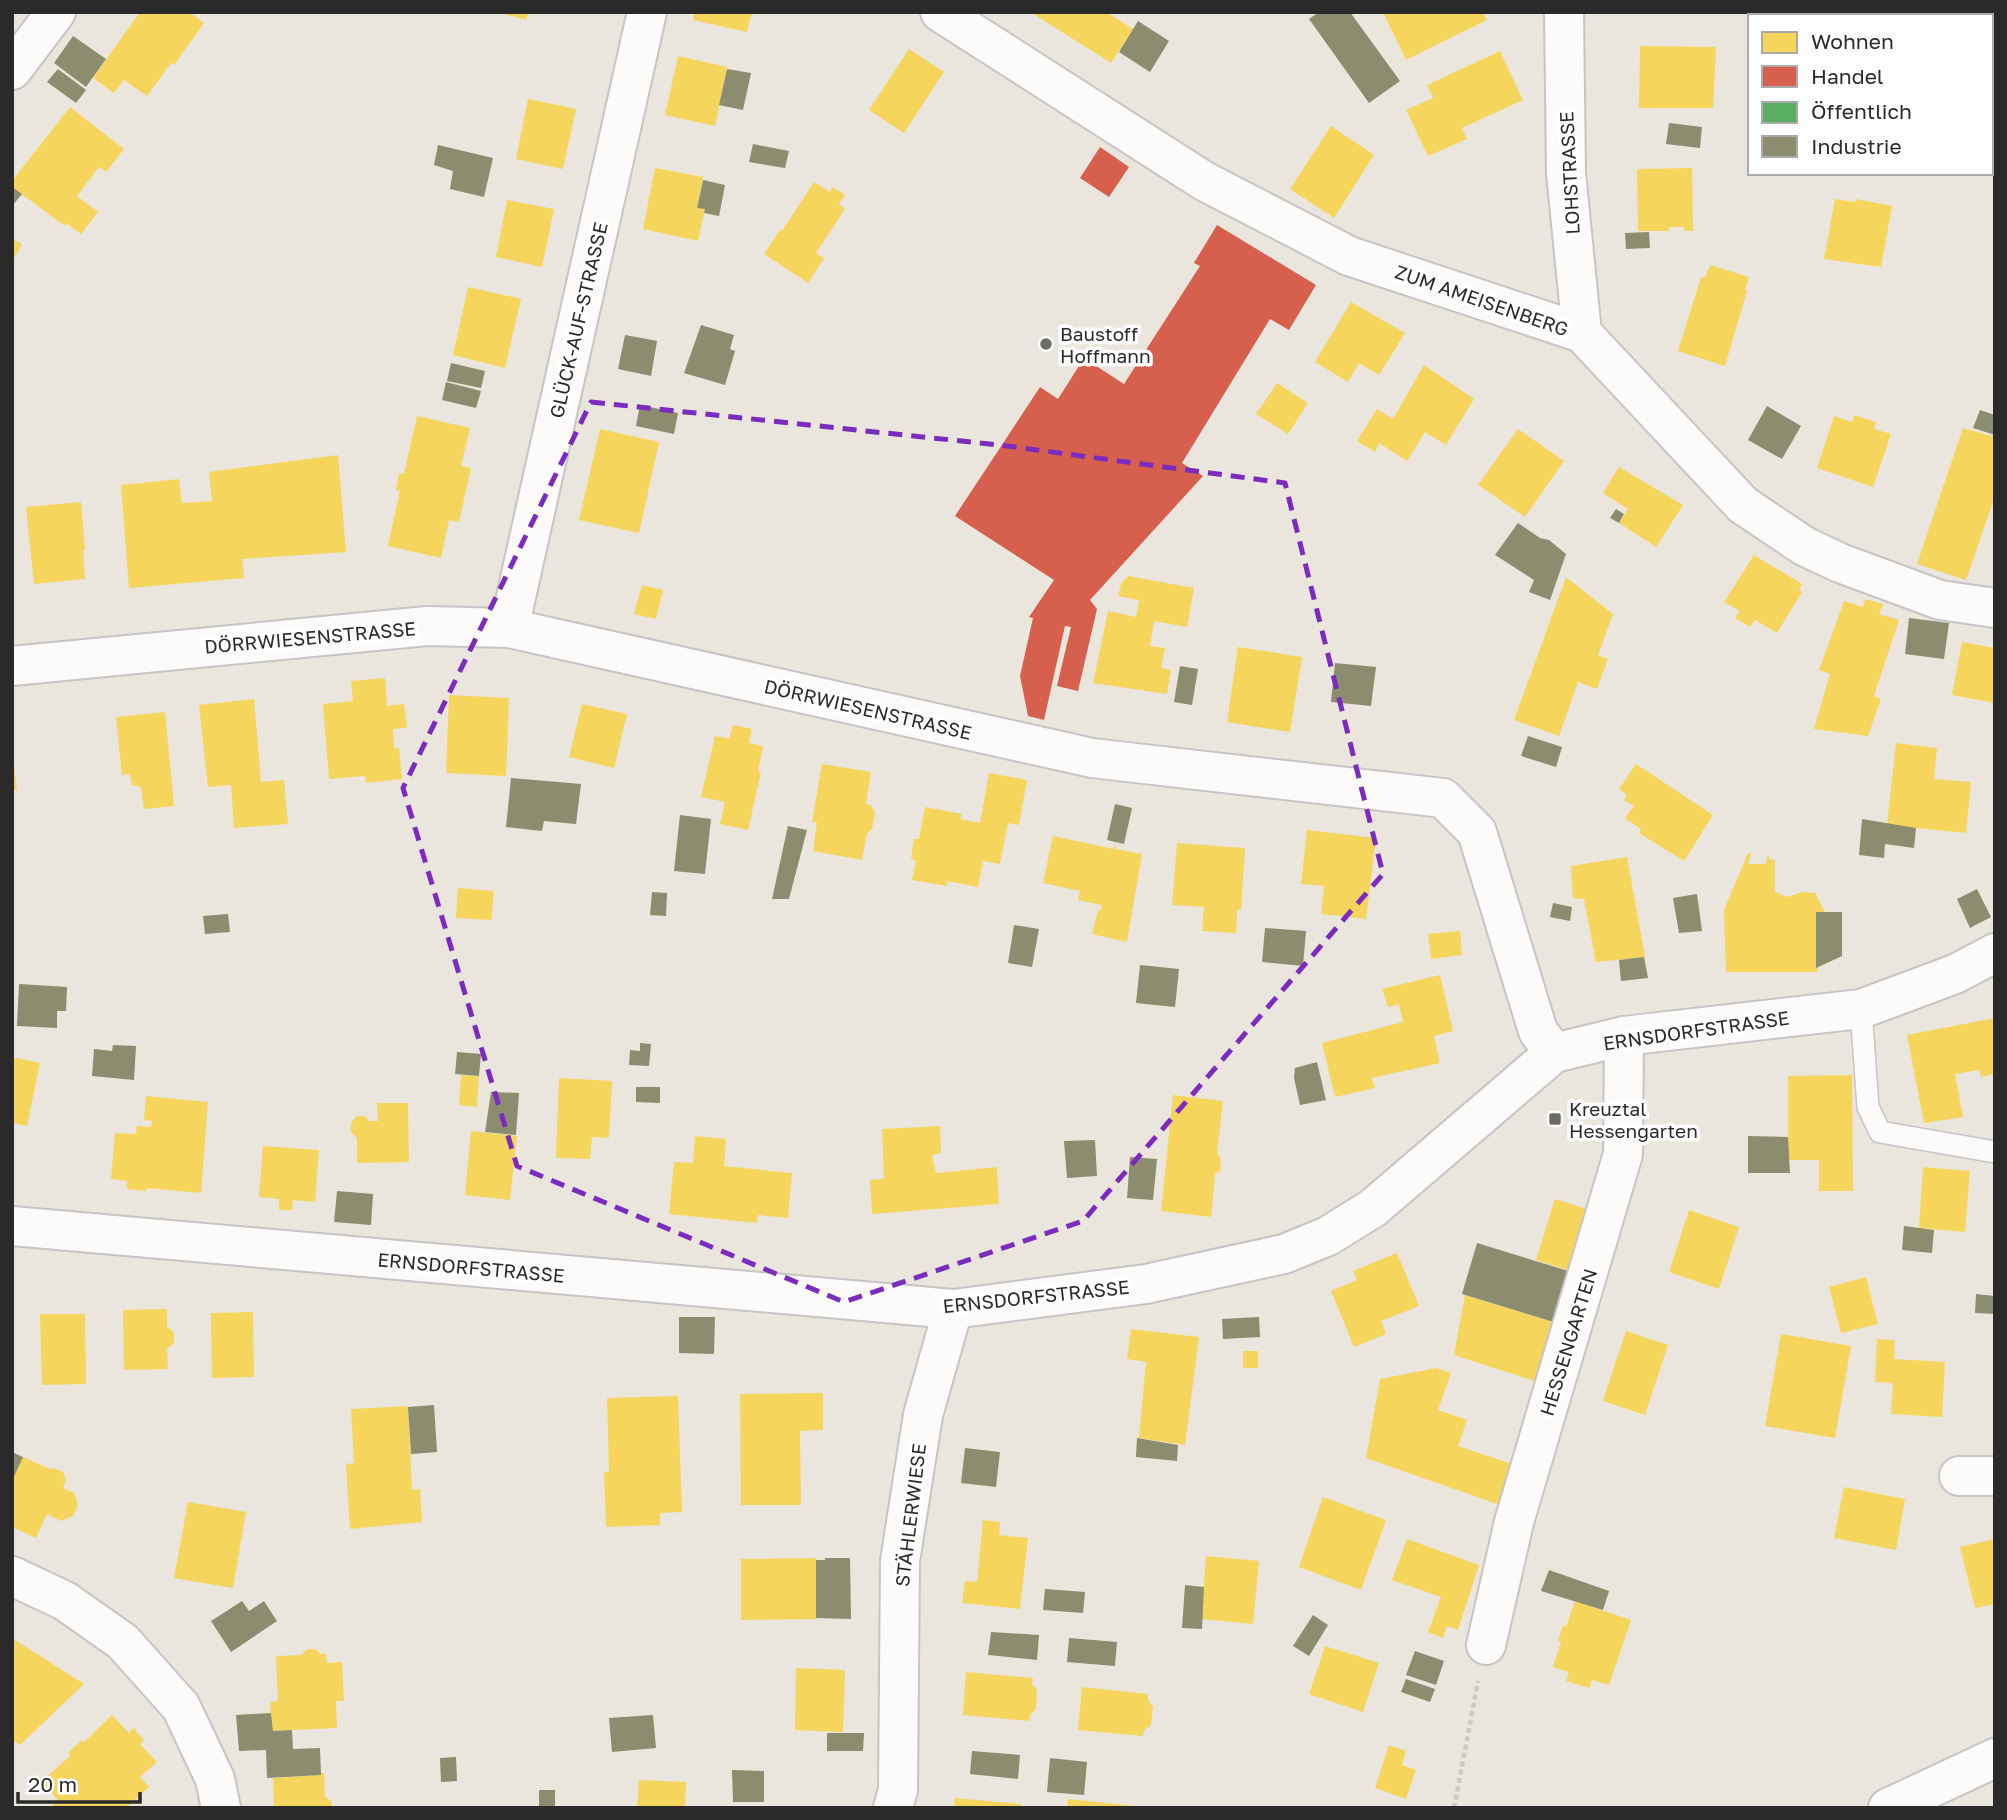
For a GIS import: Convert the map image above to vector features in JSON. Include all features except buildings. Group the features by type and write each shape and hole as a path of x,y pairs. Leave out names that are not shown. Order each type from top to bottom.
{"street":[{"path":"12,70 56,12"},
{"name":"GLÜCK-AUF-STRASSE","path":"509,628 647,12"},
{"name":"ZUM AMEISENBERG","path":"940,12 1203,181 1337,250 1582,334 1742,505 1804,546 1840,564 1940,600 1995,608"},
{"name":"LOHSTRASSE","path":"1564,12 1566,173 1582,334"},
{"name":"DÖRRWIESENSTRASSE","path":"12,666 427,626 509,628 1092,758 1443,798 1477,832 1538,1031 1554,1053"},
{"name":"ERNSDORFSTRASSE","path":"12,1226 953,1309 1146,1283 1284,1254 1328,1236 1373,1208 1554,1053 1624,1036 1861,1009 1955,974 1995,953"},
{"name":"HESSENGARTEN","path":"1486,1645 1514,1522 1623,1154 1624,1036"},
{"name":"STÄHLERWIESE","path":"893,1808 898,1790 900,1561 923,1415 953,1309"},
{"path":"12,1576 65,1601 132,1651 181,1707 215,1779 221,1808"},
{"path":"1888,1808 1995,1758"}],"lane":[{"path":"1861,1009 1868,1107 1880,1132 1995,1152"}],"path":[{"path":"1454,1808 1486,1645"}],"highlighted area":[{"path":"591,402 999,445 1285,483 1383,874 1083,1221 844,1302 517,1166 403,788"}],"place":[{"name":"Baustoff Hoffmann","path":"1046,344"},
{"name":"Kreuztal Hessengarten","path":"1555,1119"}]}
